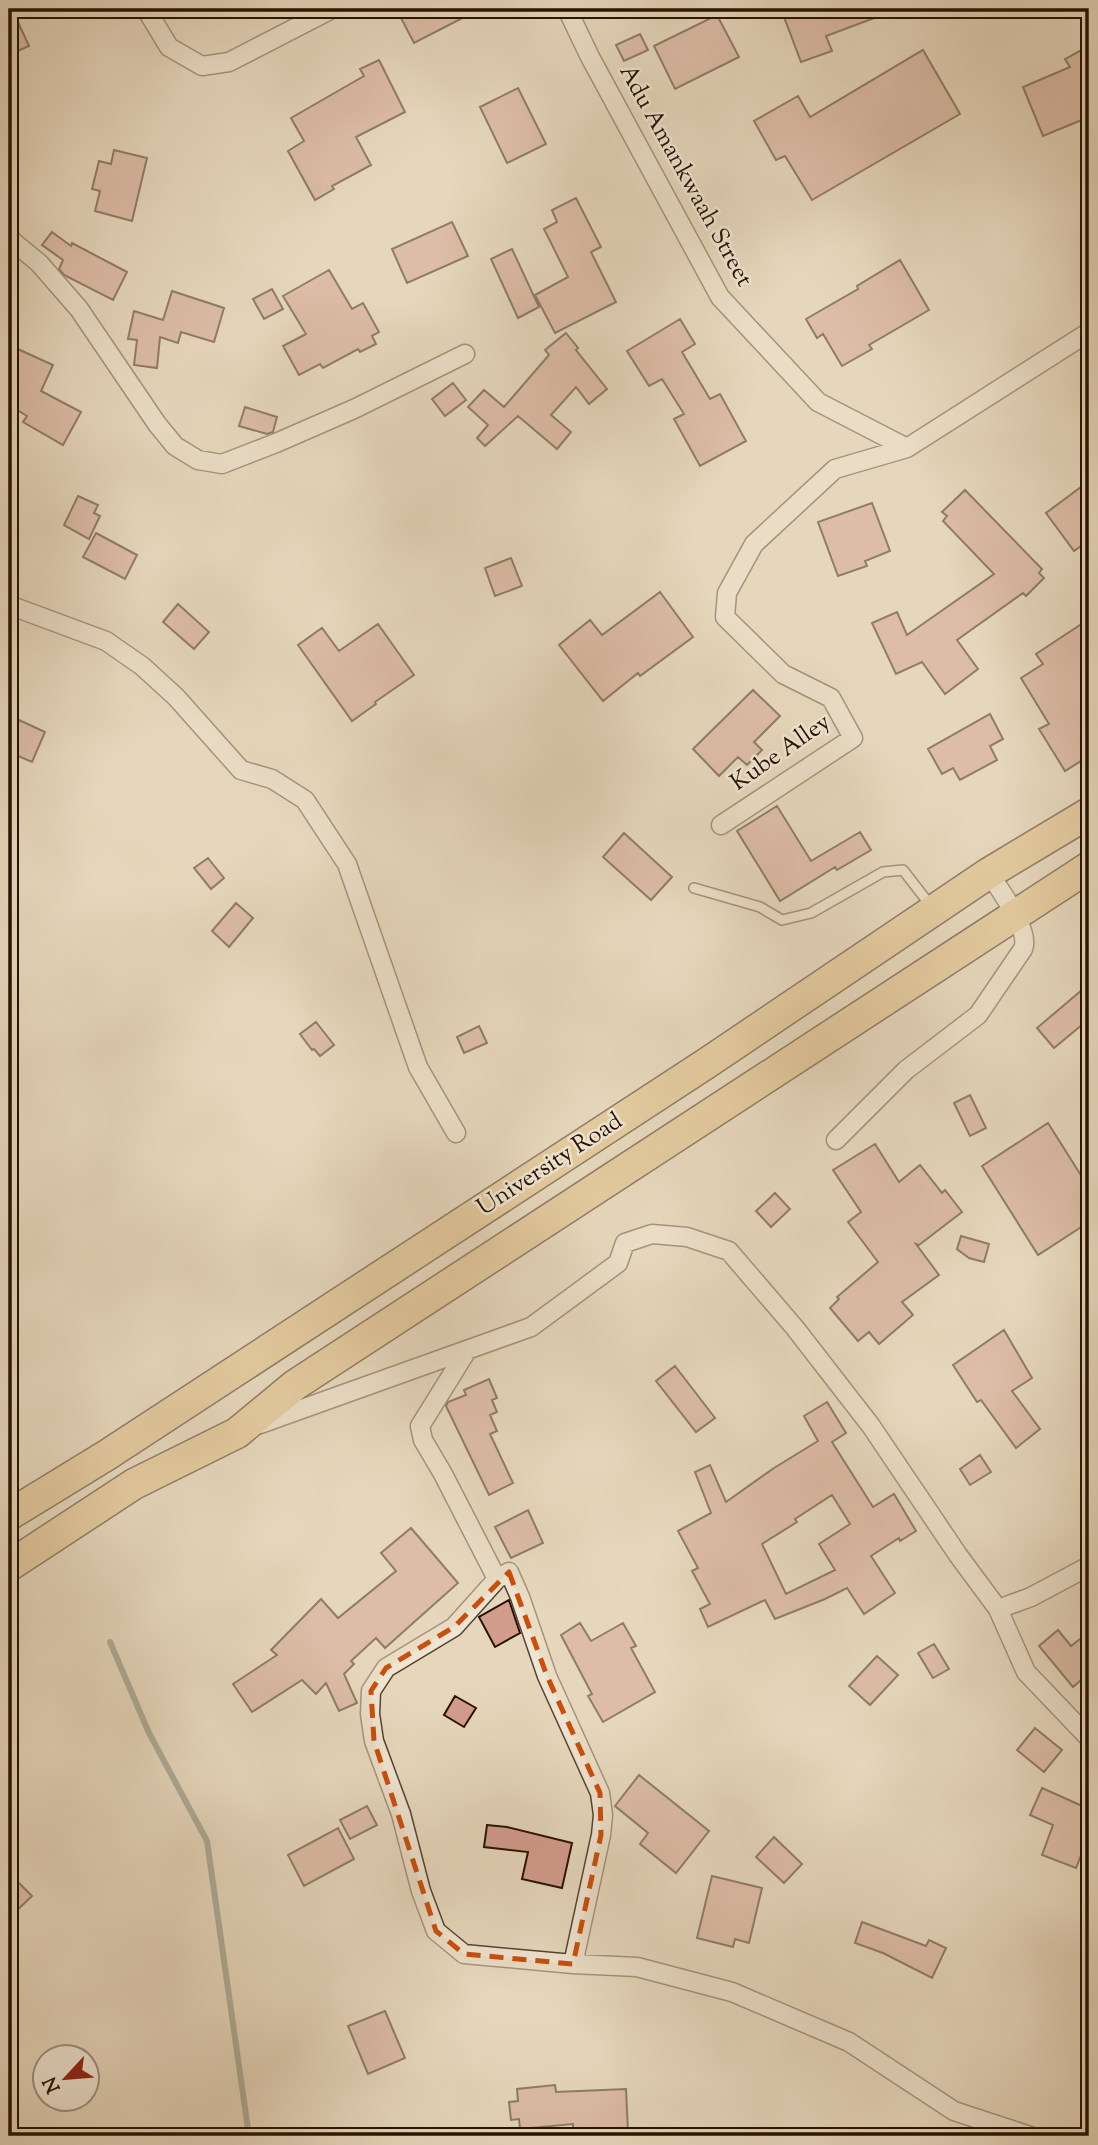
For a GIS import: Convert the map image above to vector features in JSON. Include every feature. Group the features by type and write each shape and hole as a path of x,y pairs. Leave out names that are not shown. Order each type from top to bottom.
{"highway":[{"name":"University Road","path":"9,1515 107,1455 707,1063 989,873 1089,813"},
{"name":"University Road","path":"9,1566 134,1484 237,1433 295,1385 1089,867"}],"street":[{"path":"146,9 169,47 202,66 229,62 332,9"},
{"name":"Adu Amankwaah Street","path":"567,9 590,57 720,297 818,402 907,448"},
{"path":"9,234 11,240 39,263 79,309 139,399 175,446 198,460 222,464 276,443 465,354"},
{"path":"907,448 1089,332"},
{"name":"Kube Alley","path":"720,825 853,738 831,698 783,674 725,617 727,593 754,544 835,469 907,448"},
{"path":"9,605 106,640 142,666 176,696 241,770 272,779 305,800 347,864 418,1067 456,1133"},
{"path":"836,1140 906,1070 978,1015 1026,942 1014,914 989,873"},
{"path":"237,1433 531,1327 618,1263 625,1243 652,1234 687,1237 729,1251 795,1328 871,1426 998,1609 1026,1672 1089,1738"},
{"path":"466,1352 420,1426 423,1440 497,1579"},
{"path":"998,1609 1031,1597 1089,1566"},
{"path":"573,1964 601,1835 602,1802 547,1676 509,1572 497,1579 454,1627 386,1668 371,1691 370,1714 374,1741 401,1814 421,1891 436,1931 464,1954 573,1964 637,1968 732,1992 849,2042 954,2111 1030,2136"}],"lane":[{"path":"694,888 760,907 782,920 811,913 883,872 903,870 934,910"}],"highlighted area":[{"path":"509,1572 547,1676 600,1793 601,1835 573,1964 464,1954 436,1931 374,1741 371,1691 386,1668 454,1627"}],"building":[{"path":"9,9 12,9 29,46 9,55"},
{"path":"419,9 480,9 414,43 401,18"},
{"path":"781,9 893,11 826,36 832,51 801,62"},
{"path":"717,15 739,57 675,89 654,46"},
{"path":"640,34 648,50 624,61 616,45"},
{"path":"1089,46 1089,117 1043,136 1023,87 1070,67 1065,59"},
{"path":"923,50 960,114 812,200 785,156 776,160 754,121 798,96 810,117"},
{"path":"379,60 405,112 356,137 371,165 332,186 334,189 315,200 288,151 304,141 291,118 364,76 360,69"},
{"path":"518,88 546,144 507,163 480,107"},
{"path":"114,150 147,158 132,221 95,211 100,191 92,189 99,161 111,164"},
{"path":"576,198 601,247 591,252 616,302 555,333 535,295 568,277 544,229 557,222 552,210"},
{"path":"452,222 468,256 407,283 392,249"},
{"path":"52,232 71,246 72,243 127,272 113,300 64,275 59,269 63,260 42,245"},
{"path":"512,249 539,307 518,318 491,259"},
{"path":"900,260 929,310 869,345 872,349 842,366 823,334 817,338 806,319 858,289 857,286"},
{"path":"329,270 352,309 363,303 379,332 372,336 376,344 360,352 358,349 323,368 320,364 299,375 283,346 306,334 283,296"},
{"path":"272,289 283,309 264,319 253,299"},
{"path":"172,291 224,308 214,342 181,332 178,343 160,337 157,368 134,365 137,340 128,339 134,311 163,320"},
{"path":"680,319 695,344 682,352 710,399 720,394 746,441 700,466 674,419 684,414 662,379 649,386 627,351"},
{"path":"566,333 607,389 589,404 576,387 551,415 571,432 557,449 518,416 485,446 477,438 488,425 468,407 484,390 504,407 549,355 545,350"},
{"path":"9,345 53,365 41,391 81,412 63,445 23,422 27,416 9,405"},
{"path":"453,383 466,400 445,416 432,399"},
{"path":"245,407 277,417 273,432 267,434 239,426"},
{"path":"1089,481 1089,540 1074,551 1046,513"},
{"path":"965,490 1042,569 1039,573 1044,578 1026,596 1023,593 957,640 978,669 945,694 922,662 896,674 872,623 897,612 907,635 994,574 943,521 947,516 942,512"},
{"path":"78,496 98,505 94,513 100,516 89,539 64,525"},
{"path":"872,503 890,551 865,561 867,566 838,576 818,522"},
{"path":"96,533 137,555 125,579 83,557"},
{"path":"511,558 522,586 495,596 485,568"},
{"path":"660,592 693,637 640,676 638,673 603,701 559,645 590,620 602,635"},
{"path":"178,604 209,632 194,649 163,622"},
{"path":"1089,619 1089,756 1065,771 1039,729 1049,724 1021,678 1043,664 1036,654"},
{"path":"378,624 414,675 352,721 298,645 322,628 339,651"},
{"path":"753,690 780,716 754,742 762,750 747,765 738,757 719,776 693,749"},
{"path":"990,714 1003,739 990,746 997,760 960,780 953,768 942,774 928,749"},
{"path":"19,720 45,732 32,762 9,752 9,743"},
{"path":"777,806 811,861 860,832 871,850 837,870 835,867 780,901 737,831"},
{"path":"624,833 672,877 651,900 603,857"},
{"path":"208,858 224,878 211,889 194,868"},
{"path":"236,903 253,918 229,947 212,931"},
{"path":"1089,984 1089,1019 1054,1048 1037,1028"},
{"path":"316,1022 334,1045 320,1056 300,1034"},
{"path":"479,1026 487,1043 464,1053 457,1037"},
{"path":"970,1095 986,1128 970,1136 954,1103"},
{"path":"1048,1123 1089,1188 1089,1222 1038,1255 982,1166"},
{"path":"875,1144 899,1182 920,1165 942,1193 945,1190 962,1212 919,1245 916,1244 939,1275 902,1302 913,1315 879,1344 869,1332 858,1341 830,1308 839,1299 837,1297 878,1262 848,1222 861,1212 833,1170"},
{"path":"775,1193 790,1209 771,1227 756,1211"},
{"path":"961,1236 989,1244 984,1262 969,1258 957,1249"},
{"path":"1004,1330 1032,1378 1012,1391 1040,1429 1016,1448 981,1400 977,1402 953,1365"},
{"path":"675,1366 715,1418 696,1432 656,1381"},
{"path":"489,1379 497,1398 492,1400 497,1412 490,1415 497,1431 490,1434 513,1483 489,1495 446,1406 448,1402 466,1395 464,1390"},
{"path":"827,1402 846,1433 832,1442 873,1507 894,1494 916,1531 900,1541 899,1538 871,1556 895,1593 864,1614 847,1588 775,1619 765,1600 708,1627 700,1609 710,1604 692,1571 698,1568 678,1531 711,1513 695,1472 710,1465 726,1502 818,1441 804,1416","holes":["832,1495 850,1524 819,1544 835,1570 786,1594 762,1544"]},
{"path":"980,1455 991,1472 970,1485 960,1469"},
{"path":"528,1510 543,1543 511,1558 495,1527"},
{"path":"411,1528 458,1583 385,1648 376,1638 351,1661 354,1664 344,1674 357,1703 339,1711 326,1683 316,1694 302,1680 252,1712 233,1684 277,1655 271,1650 321,1599 338,1618 396,1571 381,1553"},
{"path":"509,1600 520,1633 495,1647 479,1617"},
{"path":"580,1623 591,1641 623,1623 636,1646 631,1648 655,1692 603,1722 588,1696 592,1694 561,1635"},
{"path":"1058,1630 1071,1646 1089,1632 1089,1673 1073,1687 1039,1646"},
{"path":"934,1644 949,1669 933,1678 918,1653"},
{"path":"877,1656 898,1675 870,1705 849,1686"},
{"path":"455,1696 476,1708 464,1727 444,1715"},
{"path":"1035,1728 1062,1750 1044,1772 1017,1750"},
{"path":"639,1775 709,1831 676,1873 640,1844 648,1833 615,1806"},
{"path":"1042,1788 1089,1809 1089,1835 1076,1868 1042,1855 1053,1825 1030,1815"},
{"path":"367,1806 377,1825 350,1839 340,1820"},
{"path":"487,1825 507,1827 572,1843 562,1888 522,1879 528,1852 484,1847"},
{"path":"338,1828 354,1859 304,1886 288,1855"},
{"path":"774,1837 802,1864 784,1883 756,1857"},
{"path":"9,1873 32,1896 9,1918"},
{"path":"712,1876 762,1888 749,1943 735,1939 733,1947 697,1938"},
{"path":"862,1922 926,1946 929,1940 946,1948 932,1978 883,1953 855,1943"},
{"path":"385,2011 405,2058 368,2074 348,2026"},
{"path":"555,2085 556,2092 626,2089 628,2132 573,2135 573,2124 520,2129 519,2119 511,2120 509,2102 518,2101 517,2089"}],"waterway":[{"path":"110,1642 149,1733 207,1841 249,2136"}]}
